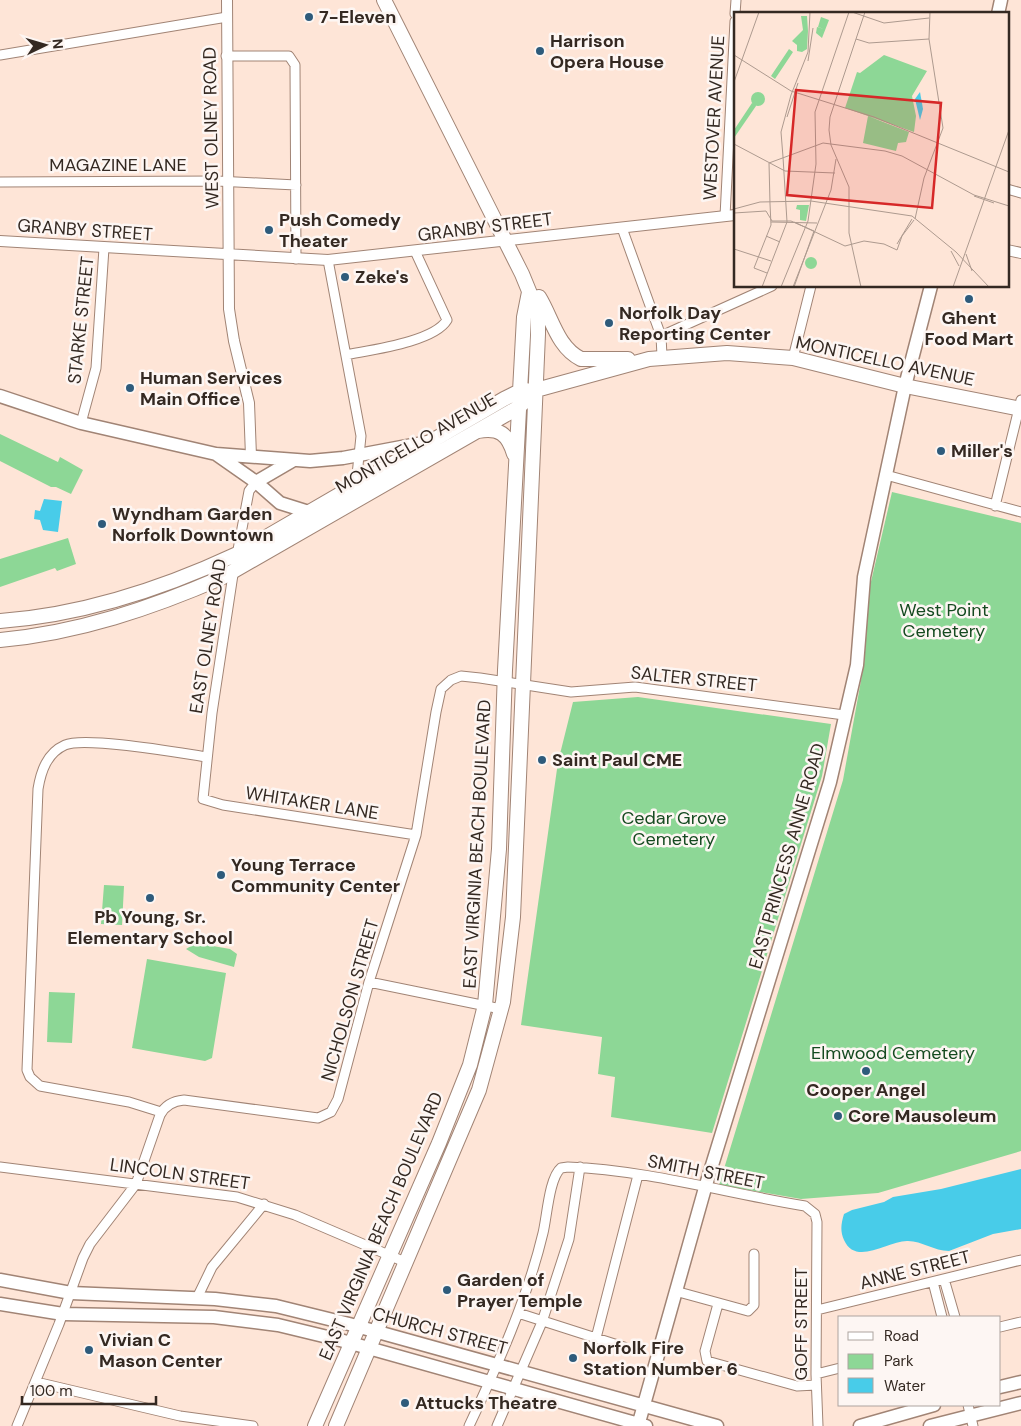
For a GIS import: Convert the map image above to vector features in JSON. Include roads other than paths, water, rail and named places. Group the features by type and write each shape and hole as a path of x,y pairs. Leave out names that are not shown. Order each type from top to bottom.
{"main road":[{"name":"EAST VIRGINIA BEACH BOULEVARD","path":"336,1426 479,1090 501,1008 512,926 536,390 538,313 506,240 384,0"},
{"path":"523,276 544,306 562,344 574,355 581,359 655,357"},
{"name":"EAST PRINCESS ANNE ROAD","path":"640,1425 705,1188 830,782 857,665 864,577 905,386 930,288"},
{"name":"EAST VIRGINIA BEACH BOULEVARD","path":"315,1426 360,1327 470,1065 486,1006 499,849 516,460 524,317 529,292"},
{"name":"MONTICELLO AVENUE","path":"309,513 520,390 536,390 655,357 727,353 793,358 905,386 1020,406"},
{"name":"MONTICELLO AVENUE","path":"216,454 256,482 280,503 309,513 327,515 519,407 536,390"},
{"name":"MONTICELLO AVENUE","path":"0,396 81,423 216,454 292,461 343,458 428,442"},
{"path":"473,432 496,430 505,434 511,444 516,460"},
{"path":"256,482 292,461"},
{"path":"0,621 55,615 106,604 170,583 237,554 309,513"},
{"path":"0,640 64,632 171,598 234,571 327,515"},
{"path":"499,849 516,849"},
{"path":"404,1224 419,1230"},
{"name":"CHURCH STREET","path":"0,1280 71,1292 215,1299 276,1306 376,1331 717,1426"},
{"name":"CHURCH STREET","path":"0,1304 63,1314 214,1317 278,1325 640,1425"},
{"path":"1001,1388 1021,1382"},
{"path":"930,1426 1021,1402"},
{"path":"860,1426 930,1406"}],"street":[{"name":"WEST OLNEY ROAD","path":"227,0 226,56 230,255"},
{"path":"0,55 227,17"},
{"path":"226,56 283,56 293,59 296,71 296,259"},
{"name":"WESTOVER AVENUE","path":"730,216 734,60"},
{"name":"MAGAZINE LANE","path":"0,182 228,182 296,185"},
{"path":"1008,190 1021,193"},
{"name":"GRANBY STREET","path":"0,241 328,260 416,252 506,240 730,216"},
{"path":"622,228 661,336 655,357"},
{"name":"STARKE STREET","path":"81,423 96,368 104,248"},
{"path":"1008,250 1021,253"},
{"path":"346,356 408,343 443,326 447,320 416,252"},
{"path":"230,255 230,323 249,403 251,456"},
{"path":"328,260 361,436 356,485"},
{"path":"661,336 768,288"},
{"path":"793,358 810,288"},
{"path":"995,506 1020,406"},
{"path":"886,475 1021,512"},
{"name":"EAST OLNEY ROAD","path":"203,799 207,757 234,571 248,491 256,482"},
{"name":"SALTER STREET","path":"451,680 461,676 571,692 635,687 844,715"},
{"name":"NICHOLSON STREET","path":"161,1112 176,1100 318,1118 331,1112 338,1099 369,982 416,835 441,689 451,680"},
{"path":"16,1426 36,1382 90,1244 136,1184 161,1112 129,1102 40,1086 34,1082 27,1070 38,789 46,761 58,749 72,742 97,742 207,757"},
{"name":"WHITAKER LANE","path":"203,799 223,805 416,835"},
{"path":"369,982 501,1008"},
{"name":"LINCOLN STREET","path":"0,1167 237,1197 264,1204 405,1262"},
{"path":"469,1426 498,1365 518,1313 541,1242 554,1177 561,1168 580,1167 569,1240 542,1322 497,1426"},
{"name":"SMITH STREET","path":"580,1167 638,1175 805,1206 815,1214 817,1222"},
{"path":"596,1338 638,1175"},
{"path":"197,1298 212,1267 264,1204"},
{"name":"GOFF STREET","path":"817,1222 816,1384 818,1426"},
{"path":"675,1292 744,1312 752,1309 754,1305 754,1254"},
{"name":"ANNE STREET","path":"817,1310 1021,1260"},
{"path":"944,1279 955,1316"},
{"path":"933,1282 942,1316"},
{"path":"214,1317 215,1299"},
{"path":"718,1304 705,1351 706,1361 797,1386 816,1384"},
{"path":"518,1313 624,1347"},
{"path":"1001,1327 1021,1322"},
{"path":"816,1374 838,1368"},
{"path":"36,1382 180,1416 253,1426"}],"water":[{"path":"44,499 62,501 58,532 43,530 40,520 34,519 35,510 40,511"},
{"path":"1021,1169 1021,1229 993,1234 949,1251 908,1241 865,1252 849,1248 844,1240 841,1230 844,1214 852,1210 884,1202 893,1197 941,1189"}],"place":[{"name":"7-Eleven","path":"309,17"},
{"name":"Harrison Opera House","path":"540,51"},
{"name":"Push Comedy Theater","path":"269,230"},
{"name":"Zeke's","path":"345,277"},
{"name":"Ghent Food Mart","path":"969,299"},
{"name":"Norfolk Day Reporting Center","path":"609,323"},
{"name":"Human Services Main Office","path":"130,388"},
{"name":"Miller's","path":"941,451"},
{"name":"Wyndham Garden Norfolk Downtown","path":"102,524"},
{"name":"Saint Paul CME","path":"542,760"},
{"name":"Young Terrace Community Center","path":"221,875"},
{"name":"Pb Young, Sr. Elementary School","path":"150,898"},
{"name":"Cooper Angel","path":"866,1071"},
{"name":"Core Mausoleum","path":"838,1116"},
{"name":"Garden of Prayer Temple","path":"447,1290"},
{"name":"Vivian C Mason Center","path":"89,1350"},
{"name":"Norfolk Fire Station Number 6","path":"573,1358"},
{"name":"Attucks Theatre","path":"405,1403"}],"park label":[{"name":"West Point Cemetery","path":"944,620"},
{"name":"Cedar Grove Cemetery","path":"674,828"},
{"name":"Elmwood Cemetery","path":"893,1053"}]}
